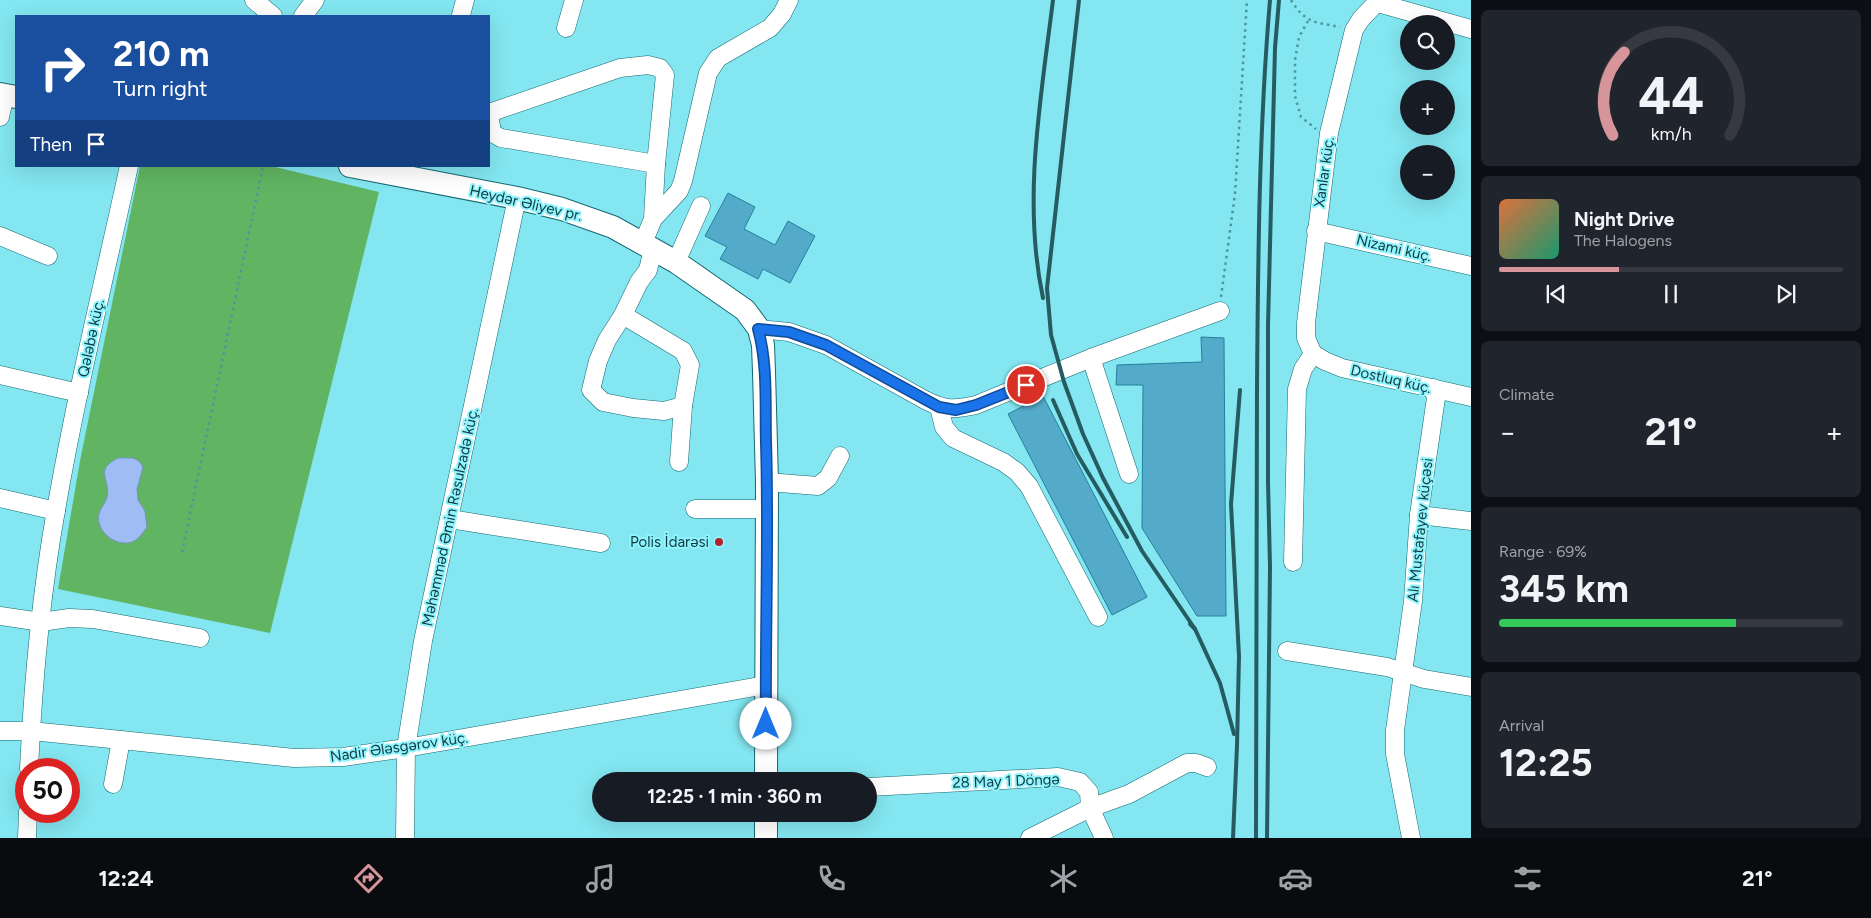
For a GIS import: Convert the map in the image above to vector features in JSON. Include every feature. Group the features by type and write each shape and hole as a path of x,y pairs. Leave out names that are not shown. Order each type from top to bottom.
{"main road":[{"name":"Heydər Əliyev pr.","path":"359,167 405,172 518,198 562,209 613,227 676,262 745,310 758,329"},
{"path":"758,329 763,345 767,482 766,772"},
{"path":"766,822 766,838"}],"street":[{"path":"304,15 316,0"},
{"path":"566,28 574,0"},
{"path":"653,219 679,191 683,182 708,73 718,58 770,28 782,14 789,0"},
{"path":"1378,2 1471,29"},
{"name":"Xanlar küç.","path":"1313,354 1306,338 1306,323 1329,133 1354,30 1361,19 1378,2"},
{"path":"490,113 620,68 648,65 660,68 665,75 656,164 653,219 648,246 648,270 639,282 598,361 591,390 603,402 633,408 664,411 683,406"},
{"path":"0,117 7,95"},
{"path":"490,120 492,133 501,138 656,164"},
{"name":"Qələbə küç.","path":"30,758 41,622 56,510 79,393 129,167"},
{"name":"Məhəmməd Əmin Rəsulzadə küç.","path":"405,838 406,748 423,641 518,198"},
{"path":"676,262 701,206"},
{"name":"Nizami küç.","path":"1316,231 1471,266"},
{"path":"0,236 48,256"},
{"path":"758,329 789,332 826,345 939,407 956,410 976,405 1091,358 1220,311"},
{"path":"623,315 683,351 690,365 683,406 679,462"},
{"path":"1293,562 1297,389 1303,369 1313,354"},
{"name":"Dostluq küç.","path":"1313,354 1324,361 1342,368 1471,397"},
{"path":"1091,358 1129,474"},
{"path":"0,374 79,393"},
{"name":"Alı Mustafayev küçəsi","path":"1411,838 1395,754 1395,730 1413,601 1419,515 1436,398 1433,388"},
{"path":"939,407 944,427 953,438 1003,462 1018,472 1029,486 1098,617"},
{"path":"767,482 818,486 828,478 840,456"},
{"path":"0,498 56,510"},
{"path":"695,509 767,509"},
{"path":"1419,515 1471,521"},
{"path":"450,519 601,542"},
{"path":"0,616 41,622 69,618 93,619 200,638"},
{"path":"1287,651 1387,667 1424,679 1471,687"},
{"name":"Nadir Ələsgərov küç.","path":"0,730 31,731 294,758 343,757 406,748 766,685"},
{"path":"113,784 121,740"},
{"path":"1030,838 1090,808 1129,794 1187,763 1196,763 1207,767"},
{"name":"28 May 1 Döngə","path":"877,787 1058,777 1080,782 1090,792 1090,808 1104,838"},
{"path":"28,823 28,838"}],"path":[{"path":"1220,311 1235,194 1247,0"},
{"path":"1291,0 1308,20 1354,30"},
{"path":"1308,20 1299,37 1295,60 1295,96 1301,116 1316,129 1329,133"},
{"path":"182,552 263,167"}],"green space":[{"path":"140,167 275,167 379,192 270,633 58,589 80,461"}],"water":[{"path":"118,458 133,458 139,461 143,467 137,489 138,500 145,511 147,527 138,539 128,543 121,543 109,537 104,533 99,521 100,512 108,490 105,475 106,467"}],"building":[{"path":"728,193 755,207 744,229 775,245 788,221 815,236 790,283 763,269 758,279 720,259 727,247 705,236"},
{"path":"1201,337 1224,338 1226,616 1197,616 1142,528 1143,385 1116,385 1117,365 1202,362"},
{"path":"1043,396 1147,597 1112,615 1008,414"}],"railway":[{"path":"1043,298 1034,224 1034,186 1039,112 1053,0"},
{"path":"1079,0 1047,288 1051,335 1064,382 1083,434 1103,478 1142,551 1195,629"},
{"path":"1256,838 1259,242 1263,97 1270,0"},
{"path":"1267,838 1270,567 1268,325 1275,48 1279,0"},
{"path":"1233,838 1239,656 1231,504 1240,390"},
{"path":"1053,400 1077,454 1127,537"},
{"path":"1190,624 1195,629 1220,683 1234,734"}],"place":[{"name":"Polis İdarəsi","path":"719,542"}],"route":[{"path":"766,724 767,482 763,345 758,329 789,332 826,345 939,407 956,410 976,405 1026,385"}]}
